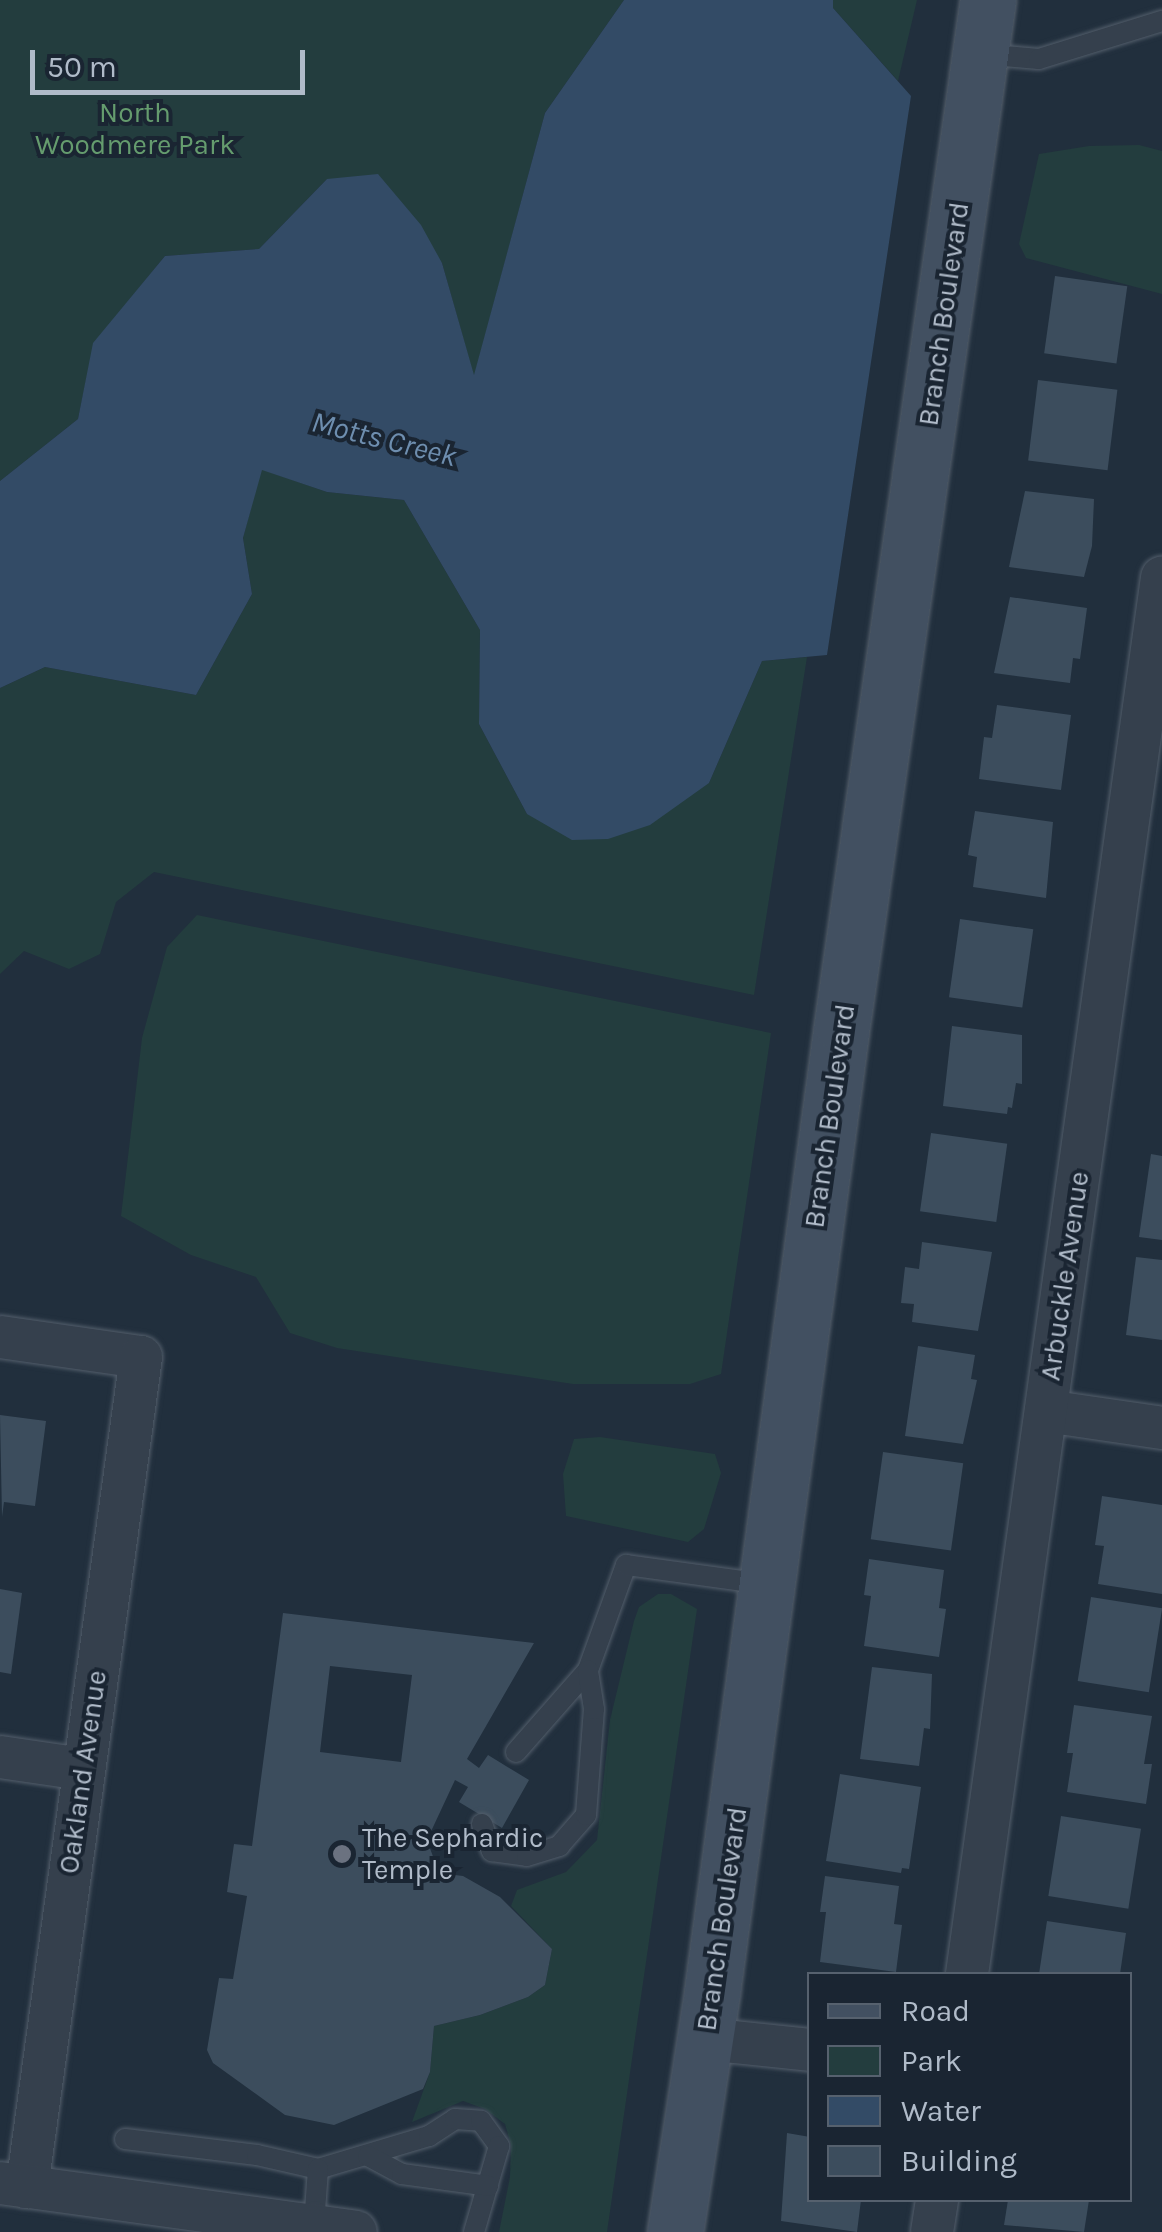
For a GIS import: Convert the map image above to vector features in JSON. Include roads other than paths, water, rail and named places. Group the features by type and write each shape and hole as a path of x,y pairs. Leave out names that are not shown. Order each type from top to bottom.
{"street":[{"name":"Branch Boulevard","path":"675,2232 706,2039 988,0"},
{"name":"Arbuckle Avenue","path":"967,1972 1162,578"},
{"name":"Oakland Avenue","path":"0,1337 141,1358 82,1769 13,2185"},
{"path":"1046,1412 1162,1428"},
{"path":"0,1757 82,1769"},
{"path":"706,2039 807,2050"},
{"path":"13,2185 195,2221 339,2230"},
{"path":"932,2232 937,2202"}],"lane":[{"path":"981,54 1039,59 1162,20"},
{"path":"516,1752 588,1670 626,1565 767,1584"},
{"path":"482,1824 492,1851 526,1856 559,1846 586,1815 594,1709 588,1670"},
{"path":"125,2139 256,2154 318,2169 429,2136 455,2120 482,2121 499,2146 474,2232"},
{"path":"368,2156 402,2174 488,2186"},
{"path":"318,2169 315,2211 339,2230"}],"water":[{"name":"Motts Creek","path":"624,0 833,0 833,8 911,96 827,655 762,661 709,783 650,825 608,839 572,840 527,814 479,724 480,630 404,500 327,492 262,470 243,538 252,594 196,695 45,667 0,688 0,481 78,419 93,343 165,256 259,249 327,179 378,174 421,225 442,263 474,375 545,113"}],"place":[{"name":"The Sephardic Temple","path":"342,1854"}],"park label":[{"name":"North Woodmere Park","path":"135,129"}]}
